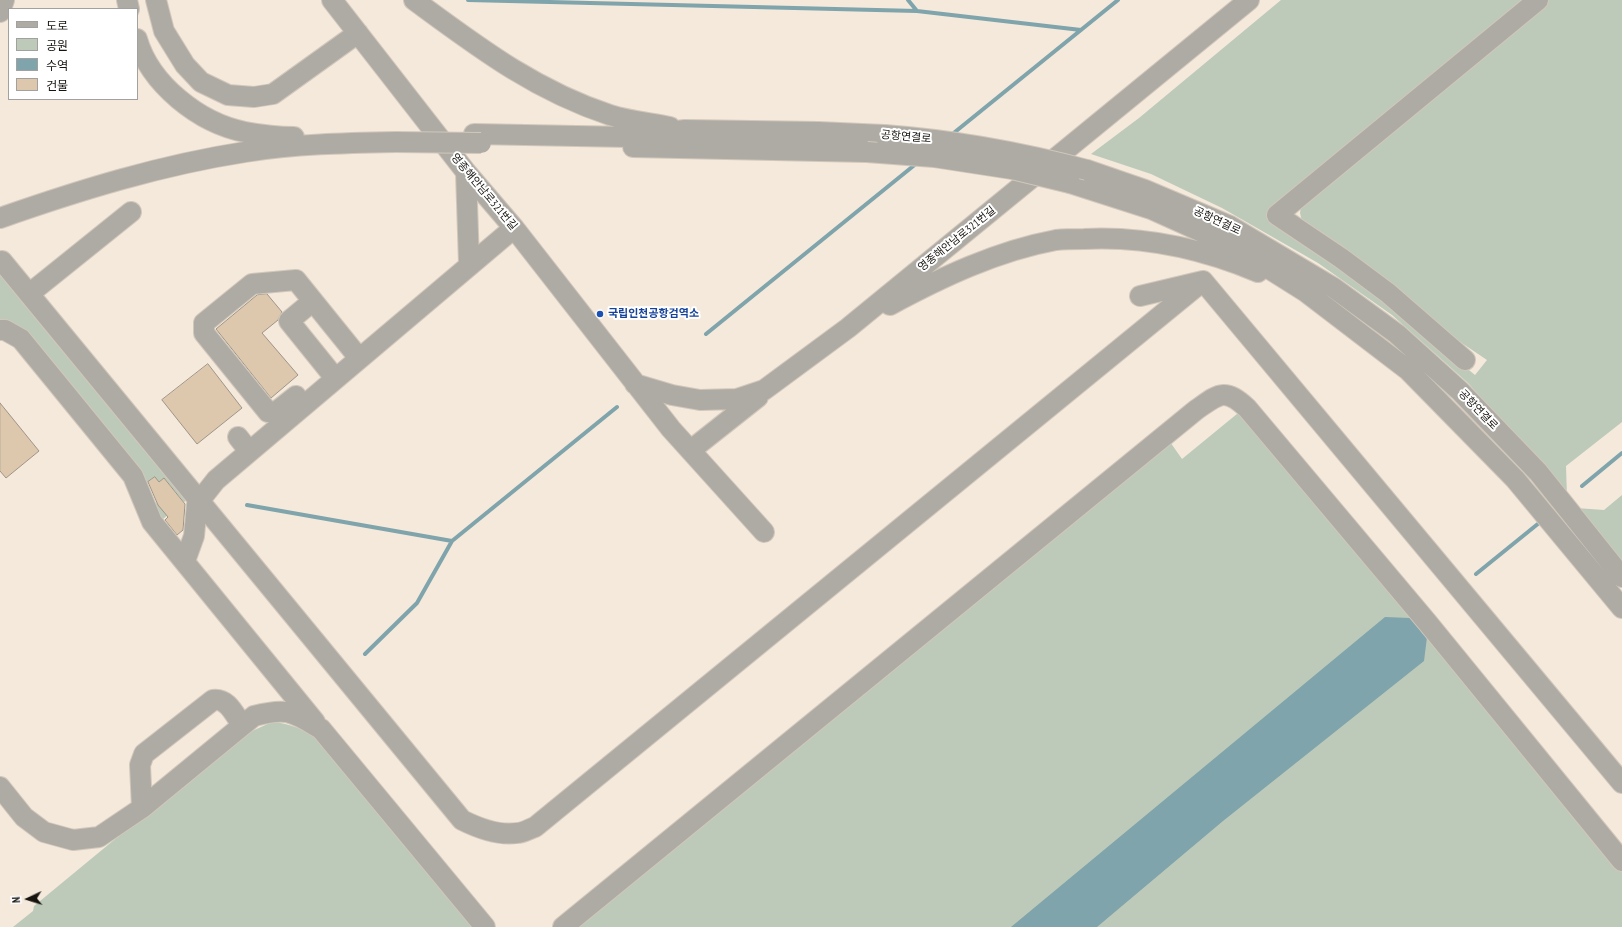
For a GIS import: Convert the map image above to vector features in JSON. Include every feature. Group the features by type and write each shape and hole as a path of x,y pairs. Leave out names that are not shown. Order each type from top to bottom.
{"street":[{"path":"0,12 4,0"},
{"path":"156,0 164,32 186,65 202,82 228,95 254,97 273,94 358,32"},
{"name":"영종해안남로321번길","path":"332,0 466,172 514,228 671,429 764,532"},
{"path":"414,0 497,60 534,83 566,98 612,115 685,130"},
{"name":"영종해안남로321번길","path":"635,384 693,399 722,401 764,390 848,328 1249,0"},
{"path":"1465,360 1388,293 1341,258 1277,215 1538,0"},
{"path":"138,41 151,68 172,94 191,108 223,124 244,132 293,137 477,139 628,137 685,130"},
{"name":"공항연결로","path":"685,130 818,132 884,135 978,145 1040,157 1087,170 1145,190 1230,226 1334,288 1397,334 1460,391 1538,472 1622,576"},
{"path":"0,218 131,176 230,155 307,144 394,138"},
{"name":"공항연결로","path":"477,139 867,152 934,157 1012,169 1070,183 1151,209 1233,246 1306,292 1408,370 1515,479 1622,608"},
{"path":"466,172 470,264"},
{"path":"30,294 131,212"},
{"path":"185,561 194,536 197,504 199,500 244,444 514,228"},
{"path":"848,328 926,286 972,265 1017,250 1058,240 1104,238 1145,241 1177,247 1216,257 1306,292"},
{"path":"0,263 2,261 30,294 462,820 478,828 499,833 517,833 535,827 1202,281"},
{"path":"332,374 277,411 268,412 204,333 204,323 252,284 296,280 356,354"},
{"path":"1140,296 1202,281"},
{"path":"1202,281 1622,783"},
{"path":"313,301 289,321 332,374"},
{"path":"0,330 5,330 22,339 133,476 152,522 321,730 485,927"},
{"path":"691,450 778,381"},
{"path":"563,927 1196,410 1216,396 1228,394 1235,397 1247,408 1427,622 1622,861"},
{"path":"0,787 24,817 44,832 73,840 99,837 142,808 248,720 272,697 277,684 275,672"},
{"path":"142,808 140,765 144,754 213,700 220,699 226,702 248,720"},
{"path":"248,720 275,711 286,711 298,715 321,730"}],"green space":[{"path":"1281,0 1534,0 1275,211 1475,375 1487,360 1435,325 1302,221 1300,213 1302,201 1542,0 1622,0 1622,422 1566,466 1567,497 1468,383 1392,315 1318,263 1222,208 1151,174 1091,154 1139,118"},
{"path":"0,273 191,497 184,502 164,478 159,482 154,477 146,484 150,489 147,493 168,515 158,523 0,325"},
{"path":"1243,409 1622,869 1622,927 570,927 1168,439 1182,459"},
{"path":"1622,495 1622,563 1576,508 1604,510"},
{"path":"272,722 295,727 317,738 475,927 13,927 33,911 34,906 232,746 250,732"}],"water":[{"path":"1385,617 1410,618 1427,637 1424,661 1223,821 1097,927 1011,927"}],"building":[{"path":"267,294 282,312 278,320 262,333 298,375 271,398 216,329 257,295"},
{"path":"208,364 242,408 197,444 162,400"},
{"path":"0,403 39,451 6,478 0,471"},
{"path":"155,477 159,482 164,478 185,504 183,530 177,535 165,520 168,517 158,505 148,482"}],"waterway":[{"path":"468,0 917,11 1081,30"},
{"path":"908,0 917,11"},
{"path":"950,136 1118,0"},
{"path":"706,334 917,163"},
{"path":"365,654 417,603 452,541 617,407"},
{"path":"1582,486 1622,453"},
{"path":"247,505 452,541"},
{"path":"1476,574 1539,523"}],"place":[{"name":"국립인천공항검역소","path":"600,314"}]}
